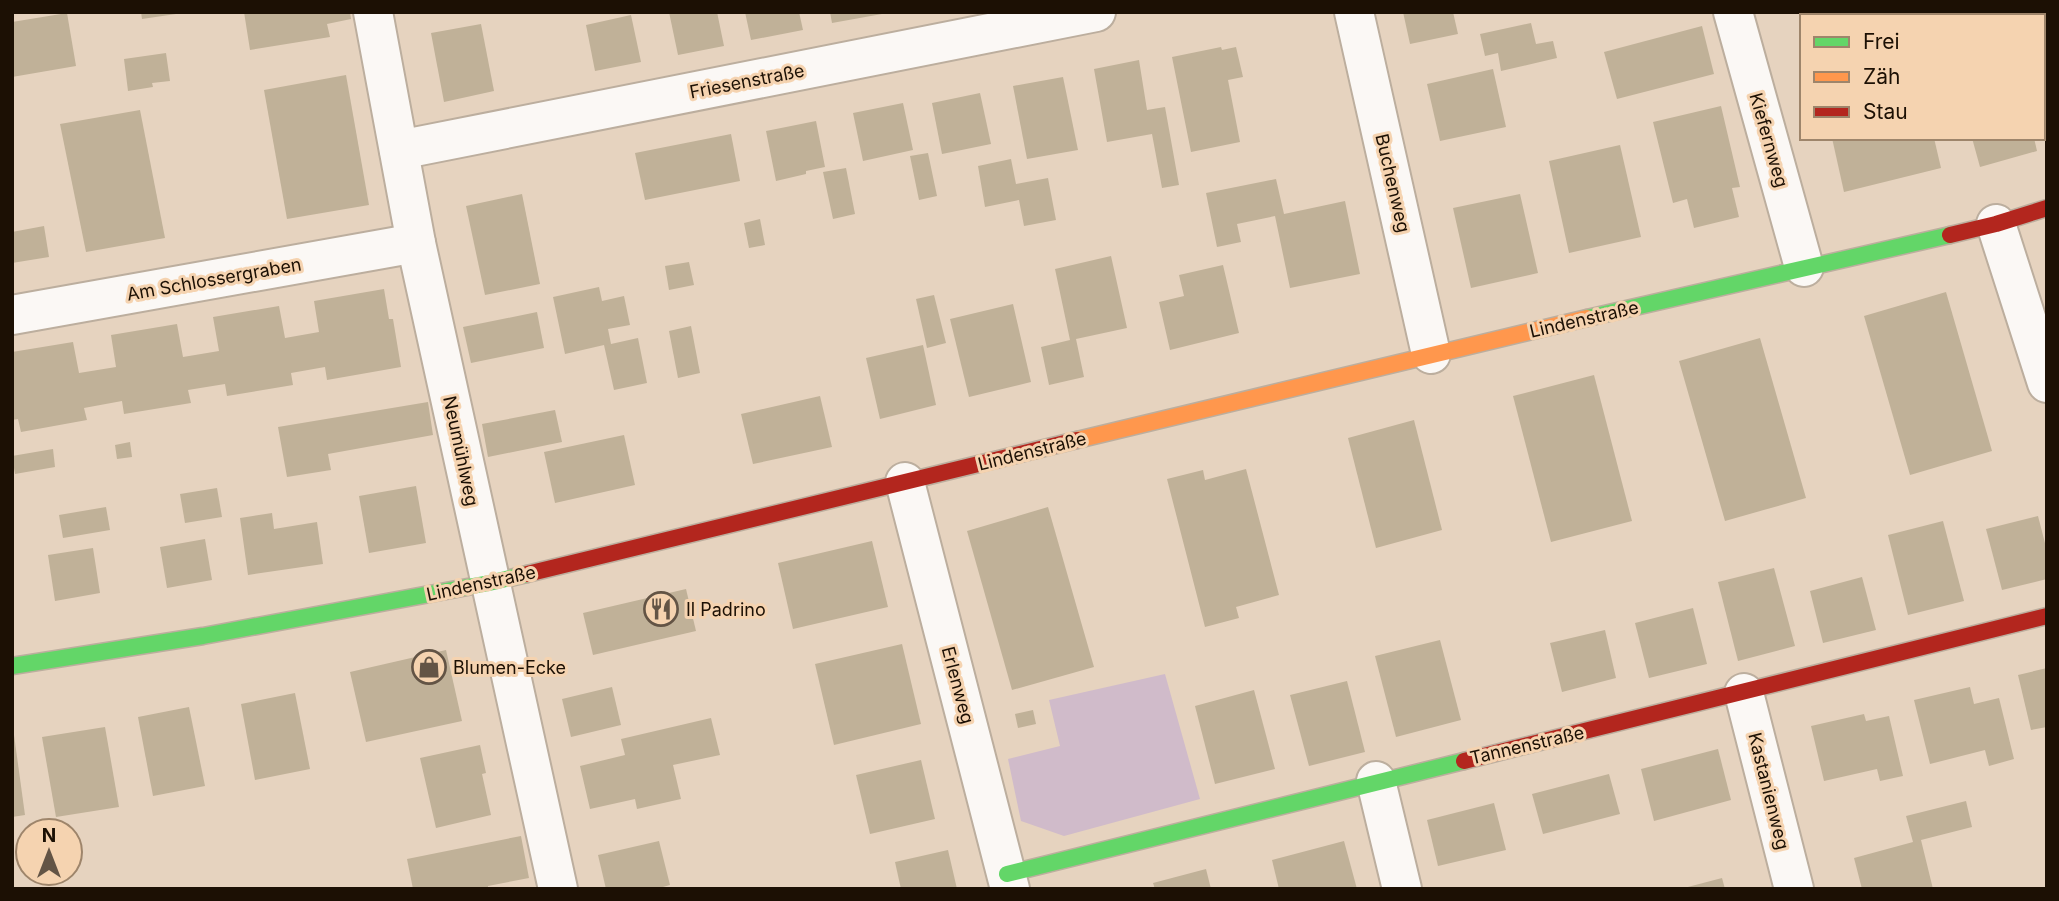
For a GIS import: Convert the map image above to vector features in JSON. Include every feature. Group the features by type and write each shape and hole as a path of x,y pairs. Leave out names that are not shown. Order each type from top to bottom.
{"main road":[{"name":"Lindenstraße","path":"12,666 216,633 489,583 1432,354 1996,224 2047,208"},
{"name":"Tannenstraße","path":"1009,881 1376,781 1744,693 2047,616"}],"street":[{"name":"Neumühlweg","path":"373,12 416,243 558,889"},
{"name":"Friesenstraße","path":"399,150 1096,12"},
{"name":"Buchenweg","path":"1354,12 1432,354"},
{"name":"Kiefernweg","path":"1733,12 1804,267"},
{"path":"1996,224 2047,383"},
{"name":"Am Schlossergraben","path":"12,315 416,243"},
{"name":"Erlenweg","path":"905,482 1009,881"},
{"name":"Kastanienweg","path":"1744,693 1794,889"},
{"path":"1376,781 1402,889"}],"shaded area":[{"path":"1165,674 1200,799 1064,836 1021,821 1008,759 1060,746 1049,700"}],"building":[{"path":"141,12 176,12 176,14 142,19"},
{"path":"244,12 350,12 351,19 327,24 330,37 250,50"},
{"path":"669,12 717,12 724,46 678,55"},
{"path":"745,12 799,12 803,30 751,40"},
{"path":"830,12 881,12 882,14 832,23"},
{"path":"1403,12 1453,12 1458,34 1410,44"},
{"path":"1853,12 1854,14 1825,14"},
{"path":"67,13 76,66 12,77 12,22"},
{"path":"631,15 641,62 595,71 586,25"},
{"path":"1531,23 1536,44 1553,41 1557,58 1501,71 1498,53 1485,56 1480,34"},
{"path":"481,24 494,91 444,102 431,33"},
{"path":"1702,26 1714,74 1617,99 1604,52"},
{"path":"1221,47 1222,50 1236,47 1243,77 1228,80 1240,142 1191,152 1172,57"},
{"path":"166,53 170,81 152,83 153,87 128,91 124,59"},
{"path":"1139,60 1147,110 1165,107 1179,185 1162,188 1152,134 1107,142 1094,69"},
{"path":"1493,69 1506,127 1440,141 1427,84"},
{"path":"346,75 369,205 287,219 264,90"},
{"path":"1063,77 1078,150 1027,159 1013,86"},
{"path":"980,93 991,144 942,154 932,103"},
{"path":"903,103 913,150 863,161 853,113"},
{"path":"1721,106 1740,187 1732,188 1739,217 1694,228 1687,199 1673,203 1653,122"},
{"path":"140,110 165,238 86,252 60,124"},
{"path":"816,121 825,167 776,181 766,131"},
{"path":"731,134 740,181 645,200 635,153"},
{"path":"1832,140 1934,140 1941,168 1844,192"},
{"path":"1973,140 2034,140 2037,151 1980,167"},
{"path":"1620,145 1641,237 1569,253 1549,161"},
{"path":"928,153 937,196 919,200 910,156"},
{"path":"1011,159 1016,184 1048,178 1056,220 1024,226 1019,200 985,207 978,166"},
{"path":"846,168 855,214 833,219 823,172"},
{"path":"1276,179 1284,214 1345,201 1360,274 1290,288 1275,216 1237,224 1241,242 1217,247 1206,193"},
{"path":"522,194 540,284 485,295 466,206"},
{"path":"1520,194 1538,273 1471,288 1453,208"},
{"path":"760,219 765,245 749,248 744,223"},
{"path":"44,226 49,257 12,263 12,232"},
{"path":"1111,256 1127,328 1076,339 1084,377 1049,385 1041,347 1070,340 1055,269"},
{"path":"689,262 694,285 669,290 665,266"},
{"path":"1223,265 1239,333 1170,350 1159,302 1184,296 1179,275"},
{"path":"599,287 602,301 624,296 630,325 608,329 611,344 638,338 647,383 614,390 604,345 565,354 553,297"},
{"path":"384,289 389,319 393,319 401,367 327,380 325,367 291,373 293,385 227,396 225,384 188,390 191,403 124,414 122,401 84,408 87,420 21,432 18,419 12,420 12,352 73,342 79,373 116,367 111,335 177,324 183,357 219,351 213,317 279,306 285,338 319,332 314,301"},
{"path":"1946,292 1992,451 1910,475 1864,316"},
{"path":"934,295 946,343 927,348 916,299"},
{"path":"1013,304 1031,382 969,397 950,319"},
{"path":"537,312 544,348 471,363 463,327"},
{"path":"691,326 700,373 678,378 669,331"},
{"path":"1760,338 1806,498 1725,521 1679,361"},
{"path":"923,345 936,405 880,419 866,358"},
{"path":"1594,375 1632,521 1551,542 1513,396"},
{"path":"820,396 832,447 753,464 741,414"},
{"path":"428,402 433,435 328,454 331,470 287,477 278,427"},
{"path":"555,410 562,442 488,457 482,424"},
{"path":"1414,420 1442,530 1376,548 1348,438"},
{"path":"624,435 635,485 555,503 544,452"},
{"path":"130,442 132,457 117,459 115,445"},
{"path":"53,449 55,467 15,474 12,456"},
{"path":"1246,469 1279,595 1236,607 1239,618 1205,627 1167,479 1203,470 1205,480"},
{"path":"416,486 426,543 369,553 359,496"},
{"path":"217,488 222,517 185,523 180,494"},
{"path":"106,507 110,530 63,538 59,515"},
{"path":"1048,507 1094,667 1012,690 967,531"},
{"path":"272,513 274,529 317,522 323,564 248,575 240,518"},
{"path":"2038,516 2047,551 2047,579 2002,590 1986,529"},
{"path":"1943,521 1964,601 1908,615 1888,535"},
{"path":"205,539 212,580 167,588 160,547"},
{"path":"872,541 888,607 793,629 778,563"},
{"path":"93,548 100,593 55,601 48,555"},
{"path":"1774,568 1795,646 1738,661 1718,582"},
{"path":"1862,577 1876,630 1823,643 1810,591"},
{"path":"686,589 696,631 593,655 583,613"},
{"path":"1693,608 1707,664 1649,678 1635,623"},
{"path":"1605,630 1616,678 1562,692 1550,643"},
{"path":"1440,640 1461,720 1396,737 1375,656"},
{"path":"902,644 921,724 834,745 815,664"},
{"path":"446,650 462,721 366,742 350,672"},
{"path":"2047,668 2047,727 2031,730 2018,675"},
{"path":"1347,681 1365,752 1309,766 1290,695"},
{"path":"612,687 621,725 571,737 562,699"},
{"path":"1970,687 1974,704 1999,698 2014,759 1989,766 1985,750 1930,764 1914,700"},
{"path":"1254,690 1275,769 1215,784 1195,706"},
{"path":"295,693 310,769 255,780 241,704"},
{"path":"189,707 205,786 153,796 138,717"},
{"path":"1033,710 1036,724 1018,728 1015,714"},
{"path":"1864,714 1866,721 1889,716 1903,776 1880,781 1877,769 1824,781 1811,726"},
{"path":"711,718 720,755 673,765 681,799 637,809 635,799 590,809 580,766 625,755 621,739"},
{"path":"105,727 119,807 56,817 42,737"},
{"path":"14,735 25,815 12,817 12,736"},
{"path":"480,745 486,773 482,774 491,815 436,828 420,758"},
{"path":"1718,749 1731,800 1654,821 1641,769"},
{"path":"921,760 935,819 870,834 856,775"},
{"path":"1609,774 1620,814 1543,834 1532,794"},
{"path":"1966,801 1972,827 1921,840 1933,889 1862,889 1854,858 1913,842 1906,816"},
{"path":"1494,803 1506,850 1438,866 1427,820"},
{"path":"521,836 529,878 488,886 488,889 413,889 407,859"},
{"path":"659,841 670,885 656,889 606,889 598,855"},
{"path":"1344,841 1357,889 1279,889 1272,860"},
{"path":"948,850 957,889 901,889 895,862"},
{"path":"1206,869 1211,889 1155,889 1153,883"},
{"path":"1722,878 1725,889 1684,889 1684,888"}],"traffic: fast":[{"path":"1587,318 1950,235"},
{"path":"12,666 203,636 527,574"},
{"path":"1007,874 1464,761"}],"traffic: slow":[{"path":"1077,440 1587,318"}],"traffic: jam":[{"path":"1950,235 2047,208"},
{"path":"527,574 1077,440"},
{"path":"1464,761 2047,616"}],"place":[{"name":"Il Padrino","path":"661,609"},
{"name":"Blumen-Ecke","path":"429,667"}]}
